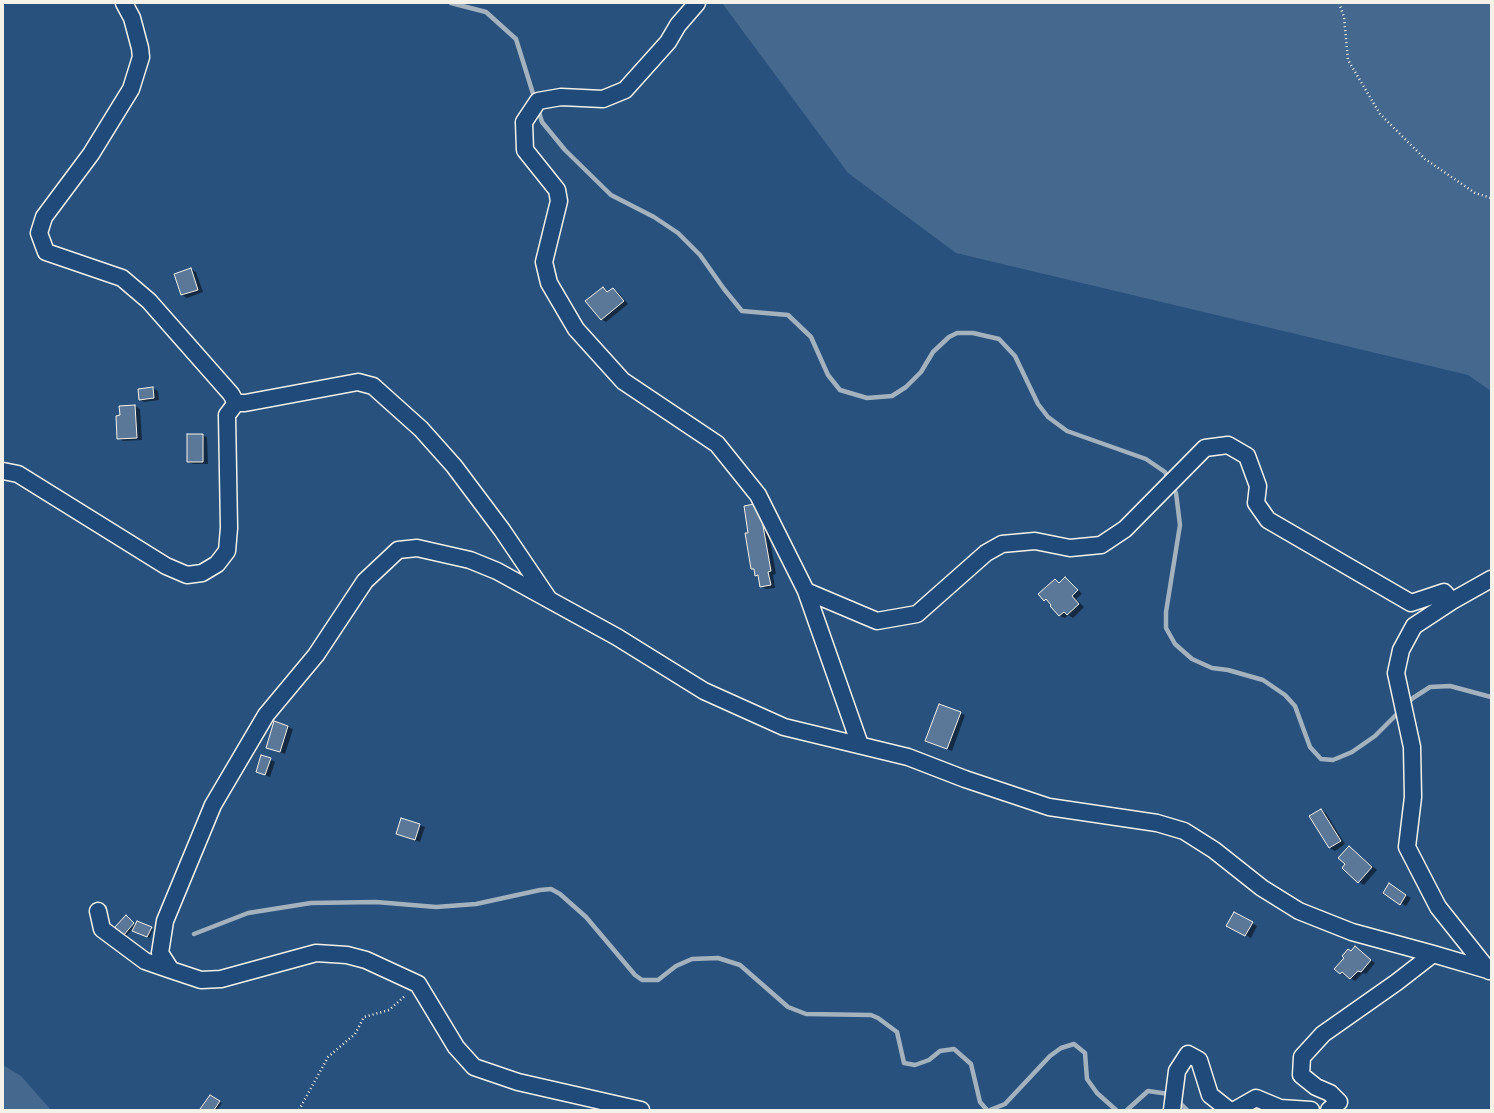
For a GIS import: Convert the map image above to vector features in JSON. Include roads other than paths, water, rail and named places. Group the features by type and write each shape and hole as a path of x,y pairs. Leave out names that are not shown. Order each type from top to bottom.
{"street":[{"path":"124,3 132,18 141,57 131,89 91,154 44,217 39,233 46,252 122,278 149,301 231,394 236,403"},
{"path":"697,3 678,25 668,42 625,90 603,99 561,96 538,101 524,122 525,150 557,190 559,201 544,262 550,283 576,329 623,381 717,444 758,495 806,591 860,745"},
{"path":"236,403 245,403 358,382 373,386 421,429 454,466 502,530 550,601"},
{"path":"3,471 18,474 166,566 186,575 202,573 216,564 227,551 229,528 227,415 236,403"},
{"path":"806,591 877,621 917,614 986,553 1002,544 1035,541 1070,548 1101,545 1125,530 1205,448 1228,445 1247,456 1258,486 1256,503 1268,520 1411,603 1444,592 1452,601"},
{"path":"171,970 160,953 165,921 213,806 266,715 316,655 365,581 398,550 417,548 470,560 497,571 617,637 704,692 784,727 908,757 965,779 1049,807 1157,823 1184,831 1214,850 1262,888 1299,910 1352,932 1490,971"},
{"path":"1490,971 1438,907 1407,847 1413,797 1412,748 1396,673 1401,650 1414,626 1452,601 1491,579"},
{"path":"98,912 102,929 145,961 201,980 222,979 316,953 347,955 366,960 418,984 456,1047 474,1067 518,1082 641,1110"},
{"path":"1329,1110 1339,1102 1330,1093 1316,1087 1301,1075 1302,1057 1323,1034 1433,954"},
{"path":"1172,1110 1177,1071 1188,1054 1199,1060 1210,1095 1229,1110"},
{"path":"1235,1110 1256,1098 1280,1108 1311,1110"}],"waterway":[{"path":"451,3 486,12 516,39 535,100"},
{"path":"538,109 542,122 565,150 611,195 654,217 678,233 700,255 742,311 788,315 811,337 828,375 840,390 867,398 892,396 906,387 921,372 933,352 949,337 957,333 973,333 999,339 1015,356 1038,404 1048,417 1067,431 1146,459 1165,472 1169,480"},
{"path":"1172,486 1176,493 1180,525 1166,612 1166,628 1175,644 1192,659 1212,668 1228,670 1263,680 1285,695 1295,706 1310,747 1321,759 1333,760 1352,752 1375,736 1401,710"},
{"path":"1406,705 1413,698 1430,687 1450,686 1491,697"},
{"path":"194,934 248,913 311,903 376,902 436,907 476,904 551,889 560,894 586,917 635,975 642,980 658,980 676,966 692,959 718,958 740,965 788,1007 806,1014 871,1015 878,1018 897,1032 904,1063 915,1065 929,1060 940,1051 954,1049 971,1064 980,1102 987,1110"},
{"path":"990,1110 1005,1104 1050,1056 1061,1048 1074,1044 1085,1053 1087,1079 1097,1093 1116,1110"},
{"path":"1127,1110 1148,1091 1171,1095"},
{"path":"1177,1100 1187,1110"}]}
